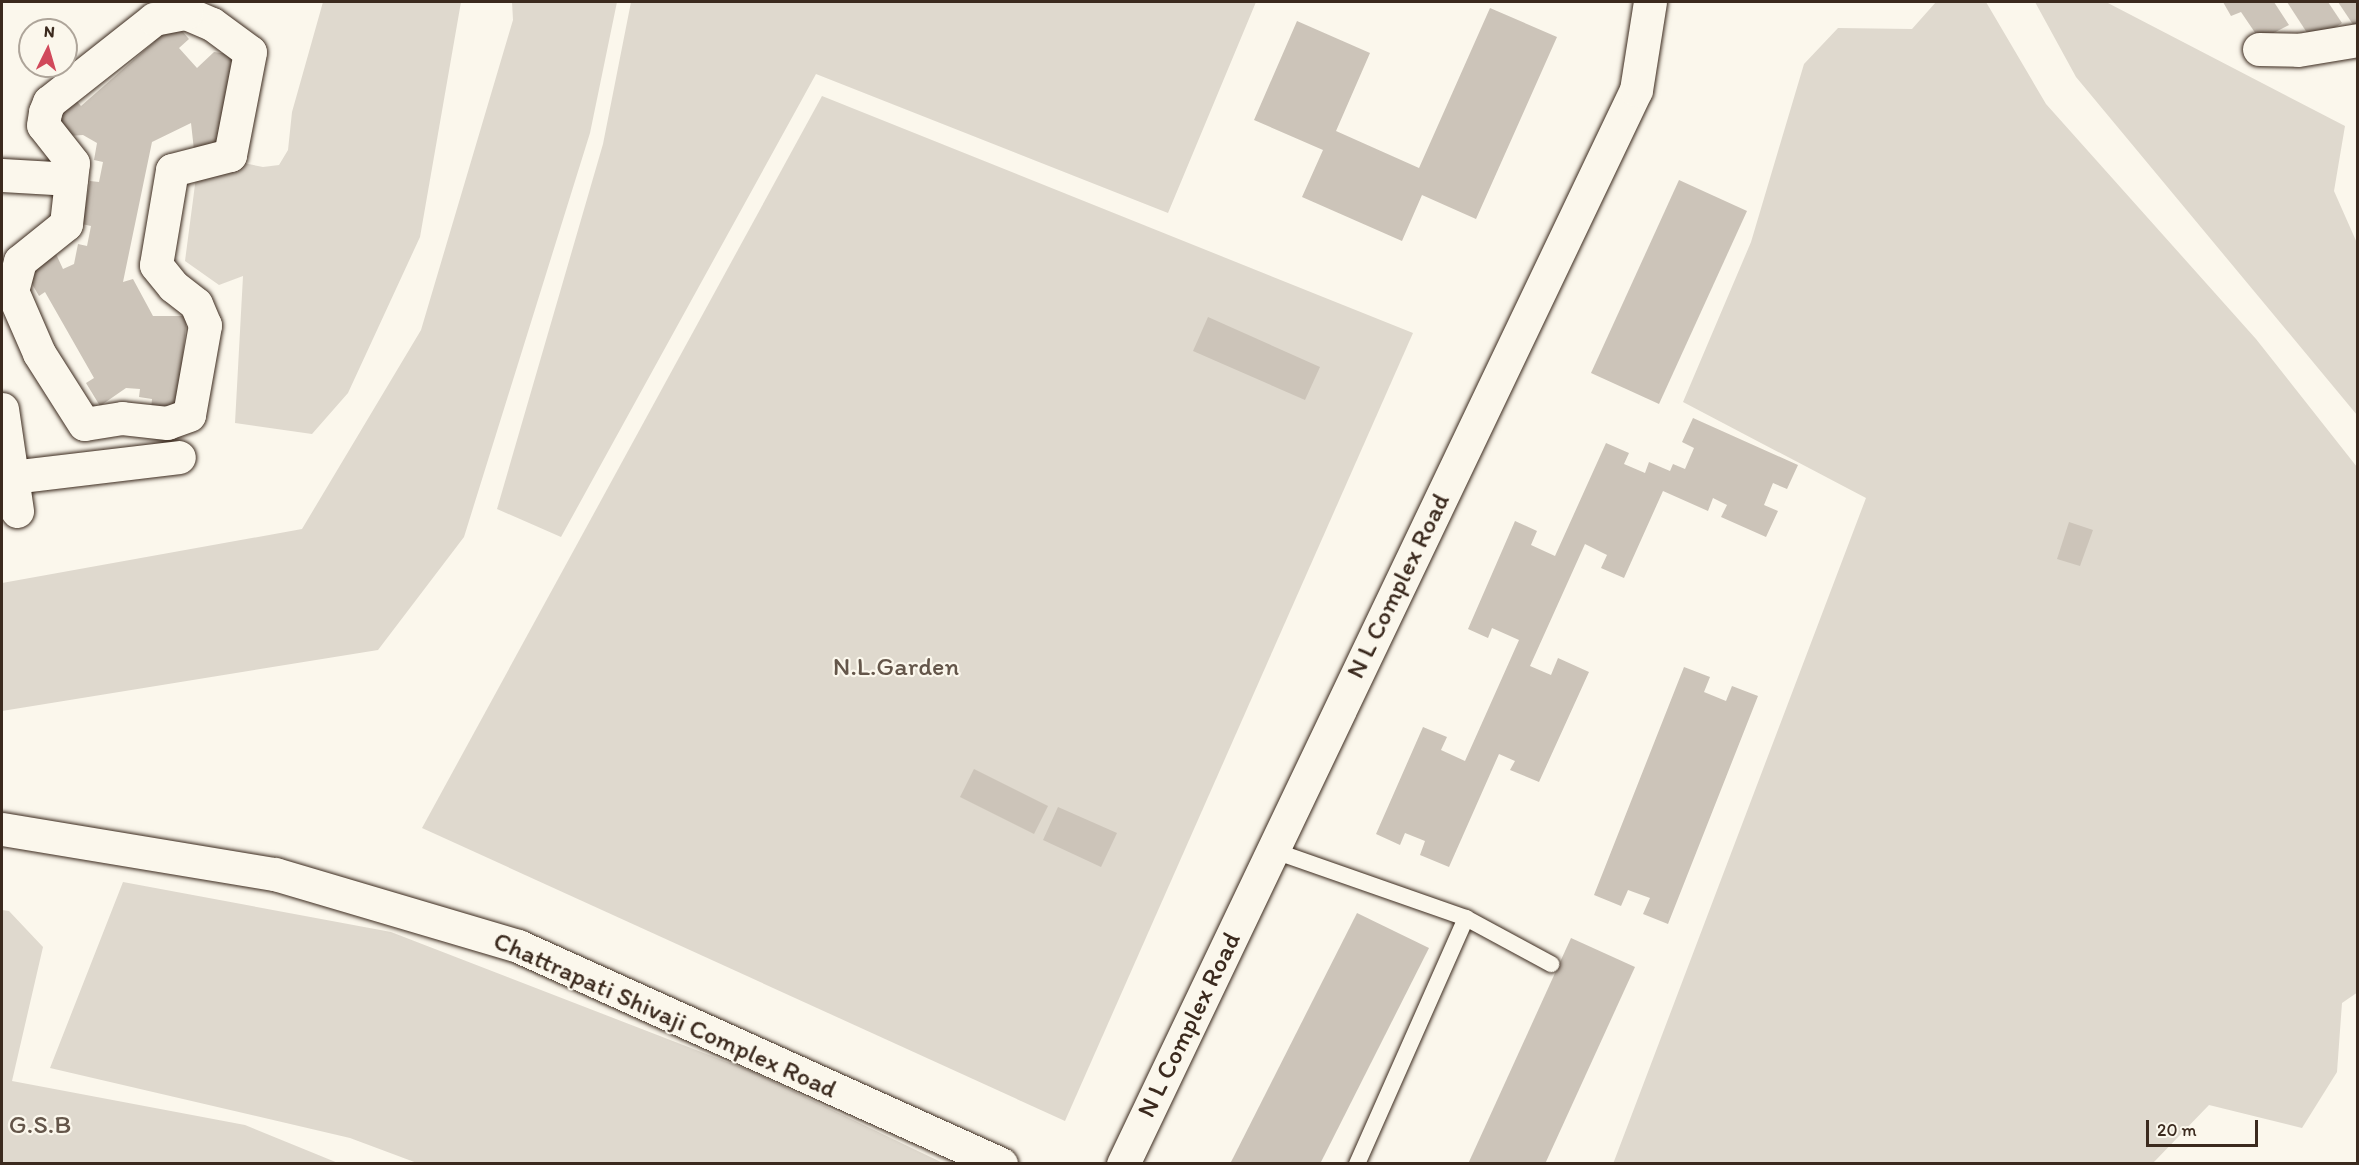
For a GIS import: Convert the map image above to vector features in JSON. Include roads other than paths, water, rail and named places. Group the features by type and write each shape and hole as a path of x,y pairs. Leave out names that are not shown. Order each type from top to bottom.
{"street":[{"name":"N L Complex Road","path":"1123,1164 1635,90 1650,2"},
{"path":"186,13 231,35 250,52 230,155 172,170 163,223 156,265 173,286 196,304 205,325 189,415 167,423 123,418 84,424 39,353 7,288 20,261 66,224 73,164 43,125 49,102 154,19 186,13"},
{"path":"2259,49 2298,50 2358,40"},
{"path":"2,175 71,179"},
{"path":"2,409 17,512"},
{"path":"12,477 179,457"},
{"name":"Chattrapati Shivaji Complex Road","path":"2,829 275,874 518,946 1001,1164"}],"lane":[{"path":"1272,850 1466,918 1551,964"},
{"path":"1358,1164 1466,918"}],"park label":[{"name":"N.L.Garden","path":"896,667"},
{"name":"G.S.B","path":"40,1125"}]}
